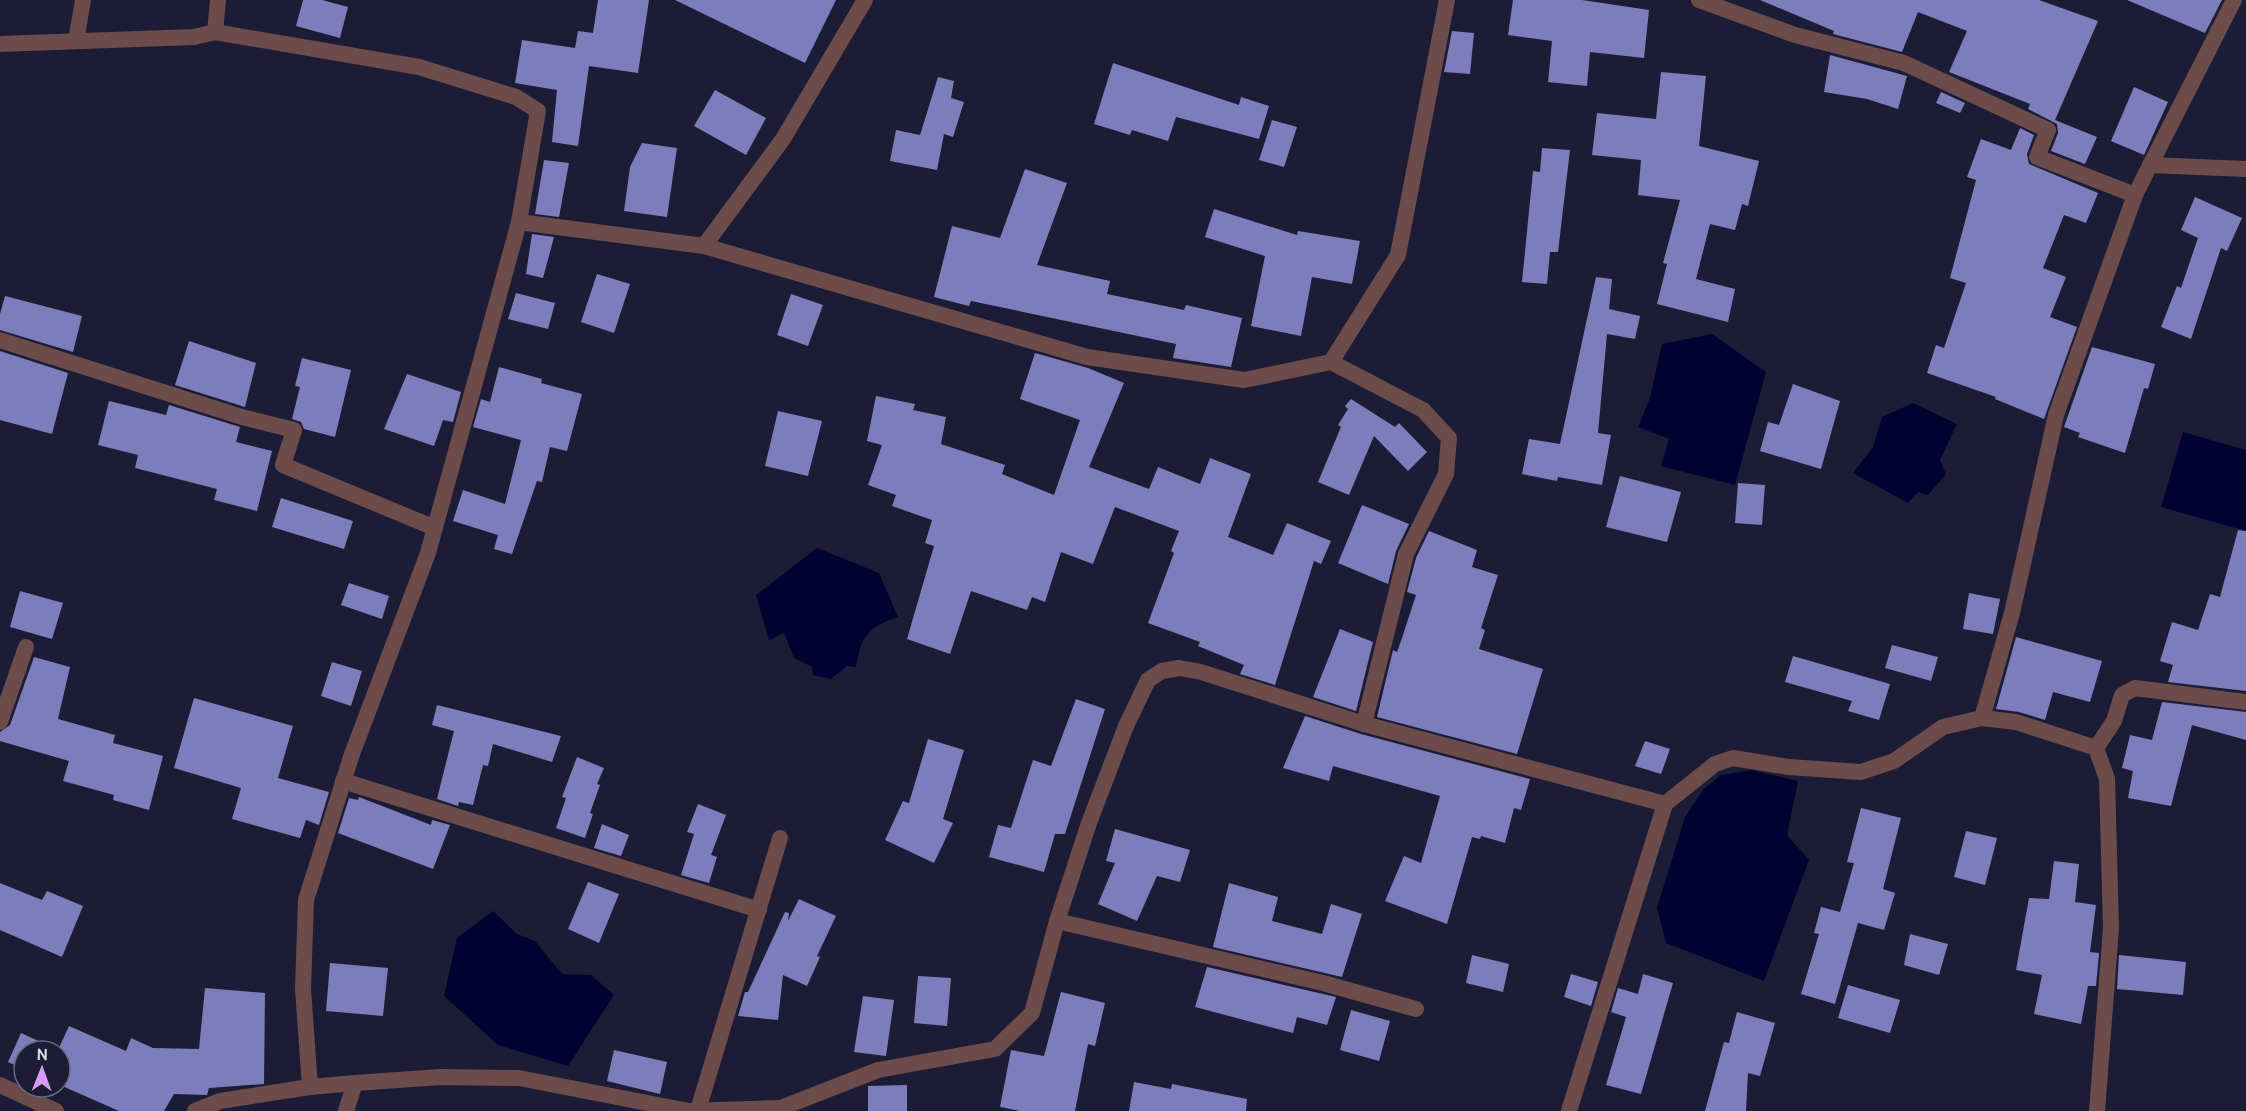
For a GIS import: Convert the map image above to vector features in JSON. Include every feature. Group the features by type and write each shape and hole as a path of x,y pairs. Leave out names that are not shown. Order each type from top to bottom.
{"street":[{"path":"76,41 82,0"},
{"path":"215,32 218,0"},
{"path":"704,246 783,139 865,0"},
{"path":"1330,362 1398,255 1447,0"},
{"path":"1699,0 1795,35 1904,63 2048,130 2037,157 2135,195"},
{"path":"1982,718 2012,613 2056,415 2135,195 2234,0"},
{"path":"0,44 194,37 215,32 419,67 516,97 538,111 519,222 435,528 344,782 306,900 303,989 310,1087"},
{"path":"2150,165 2246,169"},
{"path":"519,222 704,246 1087,357 1244,380 1330,362 1423,410 1449,438 1446,474 1406,554 1364,724"},
{"path":"0,340 242,417 294,430 283,465 435,528"},
{"path":"0,722 26,647"},
{"path":"195,1111 220,1101 310,1087 440,1077 519,1078 698,1110 780,1109 878,1070 994,1049 1032,1013 1057,921 1089,823 1126,726 1148,680 1162,671 1179,668 1201,672 1364,724 1665,804"},
{"path":"2096,748 2114,721 2122,695 2135,688 2246,702"},
{"path":"1569,1111 1665,804 1715,764 1733,758 1789,767 1861,772 1894,761 1943,727 1982,718 2016,722 2096,748"},
{"path":"2096,748 2107,779 2111,928 2097,1111"},
{"path":"344,782 759,910"},
{"path":"698,1110 780,838"},
{"path":"1057,921 1323,983 1416,1009"},
{"path":"346,1111 355,1083"},
{"path":"0,1085 56,1111"}],"shaded area":[{"path":"1712,334 1766,372 1735,485 1661,466 1669,439 1638,427 1650,398 1662,344"},
{"path":"1913,403 1957,424 1940,460 1946,474 1928,495 1918,492 1908,503 1853,473 1873,447 1882,417"},
{"path":"2183,432 2246,450 2246,531 2161,507"},
{"path":"817,548 879,573 898,617 879,625 868,634 860,648 856,667 847,666 831,679 813,675 812,667 794,658 784,633 769,640 756,595"},
{"path":"1751,770 1798,781 1787,835 1809,860 1764,981 1666,943 1657,908 1685,817 1703,790 1721,775"},
{"path":"493,911 517,934 535,941 562,974 591,975 614,995 568,1066 498,1045 444,996 457,938"}],"building":[{"path":"303,0 322,0 348,7 340,38 296,26"},
{"path":"598,0 649,0 638,73 589,66 578,146 552,142 557,90 515,83 522,40 575,48 578,31 593,33"},
{"path":"675,0 836,0 805,63"},
{"path":"1513,0 1582,0 1649,10 1644,58 1590,52 1587,86 1548,82 1552,41 1508,35"},
{"path":"1760,0 2039,0 2098,21 2055,120 2097,137 2085,164 2051,151 2058,133 2057,124 2028,109 2030,104 1949,72 1967,31 1918,12 1902,52 1833,34 1834,31"},
{"path":"2127,0 2222,0 2205,33"},
{"path":"1452,31 1474,33 1470,74 1444,72"},
{"path":"1830,55 1907,76 1898,109 1867,99 1824,92"},
{"path":"1113,63 1239,105 1241,97 1269,106 1259,139 1176,117 1168,141 1132,130 1130,135 1094,124"},
{"path":"1661,72 1706,76 1699,146 1759,161 1748,206 1742,204 1735,230 1710,224 1696,279 1735,289 1728,322 1657,304 1667,264 1663,263 1680,200 1638,195 1641,160 1592,155 1597,113 1656,119"},
{"path":"938,77 954,81 951,98 964,102 953,137 944,134 937,170 890,161 896,130 920,135"},
{"path":"2134,87 2168,102 2144,155 2111,141"},
{"path":"715,90 766,118 746,155 694,126"},
{"path":"1941,92 1965,103 1960,113 1936,103"},
{"path":"1272,120 1297,127 1284,167 1259,160"},
{"path":"2020,128 2034,135 2027,154 2029,164 2098,193 2086,223 2064,215 2043,268 2066,277 2050,317 2077,327 2044,419 1995,399 1996,397 1927,373 1936,345 1944,348 1966,283 1950,278 1976,180 1967,177 1981,139 2011,150"},
{"path":"642,143 677,148 667,217 624,211 630,167"},
{"path":"1542,148 1570,150 1558,252 1550,252 1547,284 1522,282 1533,171 1540,172"},
{"path":"544,160 569,163 559,217 535,214"},
{"path":"1025,169 1067,183 1037,265 1110,281 1107,294 1184,310 1186,305 1242,318 1231,367 1173,358 1176,344 971,301 969,306 934,297 952,226 1000,238"},
{"path":"2195,197 2242,218 2227,251 2221,248 2191,339 2161,327 2177,286 2181,288 2198,238 2181,230"},
{"path":"1214,209 1297,235 1298,231 1360,241 1352,284 1312,277 1301,336 1251,326 1265,256 1205,237"},
{"path":"532,234 554,237 543,278 526,274"},
{"path":"597,274 630,284 614,333 581,322"},
{"path":"1596,277 1612,279 1609,309 1640,316 1635,339 1607,334 1598,433 1611,435 1602,485 1558,477 1557,481 1522,474 1529,439 1560,444"},
{"path":"516,293 555,303 548,329 508,319"},
{"path":"791,294 823,305 808,346 777,335"},
{"path":"5,296 82,316 73,352 0,330 0,314"},
{"path":"189,341 256,363 245,407 175,385"},
{"path":"2092,347 2155,364 2148,389 2144,388 2125,453 2078,437 2080,433 2064,427"},
{"path":"0,351 68,373 52,434 0,420"},
{"path":"1035,353 1088,368 1124,383 1089,467 1149,489 1158,467 1200,484 1210,458 1251,474 1228,537 1273,555 1287,523 1331,541 1321,564 1314,561 1275,685 1240,674 1244,665 1198,646 1200,642 1148,623 1174,553 1171,551 1179,531 1115,507 1093,564 1061,552 1045,602 1032,597 1027,610 971,591 950,654 907,639 934,546 925,543 932,520 892,506 896,495 868,485 882,445 867,441 876,396 915,404 913,410 946,417 941,444 1005,465 1002,474 1054,495 1080,420 1020,399"},
{"path":"302,358 351,370 335,437 304,429 301,422 292,419 300,387 295,386"},
{"path":"499,367 542,379 541,383 582,394 567,451 550,447 542,482 537,481 512,554 494,549 498,535 453,521 463,490 505,504 521,440 473,427 481,399 490,402"},
{"path":"407,374 461,392 453,422 443,420 434,446 384,429"},
{"path":"1793,384 1840,401 1821,469 1760,451 1768,422 1779,425"},
{"path":"1351,399 1395,427 1399,423 1427,452 1408,471 1374,436 1349,495 1318,482 1341,427 1338,425 1348,409 1345,406"},
{"path":"109,401 166,415 169,405 240,427 236,442 272,451 257,511 214,500 217,489 135,468 138,455 98,445"},
{"path":"778,411 822,421 808,476 765,466"},
{"path":"1620,476 1681,492 1667,542 1606,527"},
{"path":"1738,483 1765,485 1762,525 1735,523"},
{"path":"281,498 353,521 344,549 272,527"},
{"path":"1362,505 1409,524 1396,551 1388,584 1338,563"},
{"path":"2238,530 2246,531 2246,691 2168,682 2173,665 2160,661 2172,622 2198,630 2210,594 2220,597"},
{"path":"1429,531 1477,550 1472,567 1498,575 1481,628 1485,630 1479,649 1543,669 1517,754 1377,717 1393,650 1397,652 1416,595 1407,592 1416,558"},
{"path":"349,583 389,596 382,619 341,605"},
{"path":"20,591 63,603 52,639 10,627"},
{"path":"1969,593 2000,599 1993,634 1963,629"},
{"path":"1340,629 1373,642 1356,711 1313,697"},
{"path":"2016,637 2102,661 2090,702 2053,692 2045,720 2019,712 1996,709"},
{"path":"1892,645 1938,657 1931,681 1885,668"},
{"path":"1793,656 1890,684 1879,720 1848,711 1852,701 1785,682"},
{"path":"34,657 70,667 58,719 115,735 113,743 163,756 149,810 113,800 114,795 63,781 69,761 0,741 0,732 10,725"},
{"path":"332,662 362,671 351,706 321,696"},
{"path":"194,698 293,726 278,778 329,792 319,825 306,820 300,838 232,819 241,788 174,768"},
{"path":"1076,699 1105,709 1065,834 1055,834 1044,872 989,857 998,825 1011,828 1033,760 1051,766"},
{"path":"2162,702 2246,712 2246,740 2192,725 2171,806 2128,798 2133,771 2122,768 2130,735 2152,740"},
{"path":"437,705 561,736 552,762 493,744 488,766 483,765 473,805 459,802 458,806 437,799 454,731 432,725"},
{"path":"1305,716 1361,734 1530,779 1521,810 1514,808 1505,843 1481,836 1480,839 1472,837 1447,924 1385,901 1404,856 1421,863 1440,796 1333,766 1329,781 1283,768"},
{"path":"928,739 964,750 943,819 953,823 934,863 885,840 903,801 909,803"},
{"path":"1645,741 1670,749 1661,774 1635,766"},
{"path":"577,757 604,768 597,784 600,785 590,813 593,814 585,838 556,828 566,798 562,797"},
{"path":"359,797 431,825 432,820 450,825 433,869 338,833 349,798 358,800"},
{"path":"698,804 726,815 711,855 717,857 709,883 681,875 694,834 687,832"},
{"path":"1861,808 1901,818 1883,889 1895,893 1884,930 1858,923 1835,1004 1801,994 1819,934 1814,933 1821,907 1840,912 1854,863 1847,862"},
{"path":"602,824 629,835 621,856 594,848"},
{"path":"1115,829 1190,850 1180,882 1157,876 1137,921 1098,904 1115,863 1106,861"},
{"path":"1966,831 1997,838 1985,885 1954,877"},
{"path":"2054,861 2079,864 2075,902 2096,905 2090,952 2099,953 2096,986 2088,986 2081,1024 2034,1014 2042,975 2016,970 2029,898 2049,899"},
{"path":"588,882 619,894 599,943 568,929"},
{"path":"0,883 42,900 47,891 83,906 62,957 0,930"},
{"path":"1229,883 1278,897 1272,921 1322,934 1331,904 1362,914 1342,977 1213,947"},
{"path":"799,899 836,916 817,956 820,957 807,986 783,975 778,1020 738,1016 745,992 748,992 785,912 789,913 788,921"},
{"path":"1910,934 1948,944 1939,975 1904,965"},
{"path":"1472,955 1509,964 1503,992 1466,983"},
{"path":"2119,955 2186,962 2183,995 2117,989"},
{"path":"330,963 388,968 383,1016 326,1011"},
{"path":"1207,967 1336,997 1327,1025 1297,1017 1293,1033 1195,1007"},
{"path":"1571,974 1598,982 1591,1006 1564,997"},
{"path":"1643,974 1673,983 1641,1094 1606,1085 1626,1017 1611,1012 1618,988 1638,994"},
{"path":"918,976 951,978 947,1026 914,1023"},
{"path":"1848,985 1900,1000 1890,1033 1838,1018"},
{"path":"205,988 265,993 264,1084 209,1088 207,1095 174,1094 164,1111 119,1111 72,1090 72,1039 63,1039 69,1026 126,1051 131,1038 153,1048 199,1049"},
{"path":"1061,992 1105,1003 1095,1046 1088,1044 1075,1111 1020,1111 1000,1107 1011,1050 1044,1056"},
{"path":"863,996 894,1000 886,1056 854,1052"},
{"path":"1351,1010 1390,1021 1379,1061 1340,1050"},
{"path":"1737,1012 1775,1023 1760,1076 1748,1073 1746,1111 1705,1111 1724,1042 1729,1043"},
{"path":"21,1033 34,1039 18,1039"},
{"path":"614,1050 667,1062 660,1094 607,1081"},
{"path":"1134,1082 1171,1089 1172,1084 1247,1099 1246,1111 1129,1111"},
{"path":"907,1085 907,1111 868,1111 868,1086"}]}
